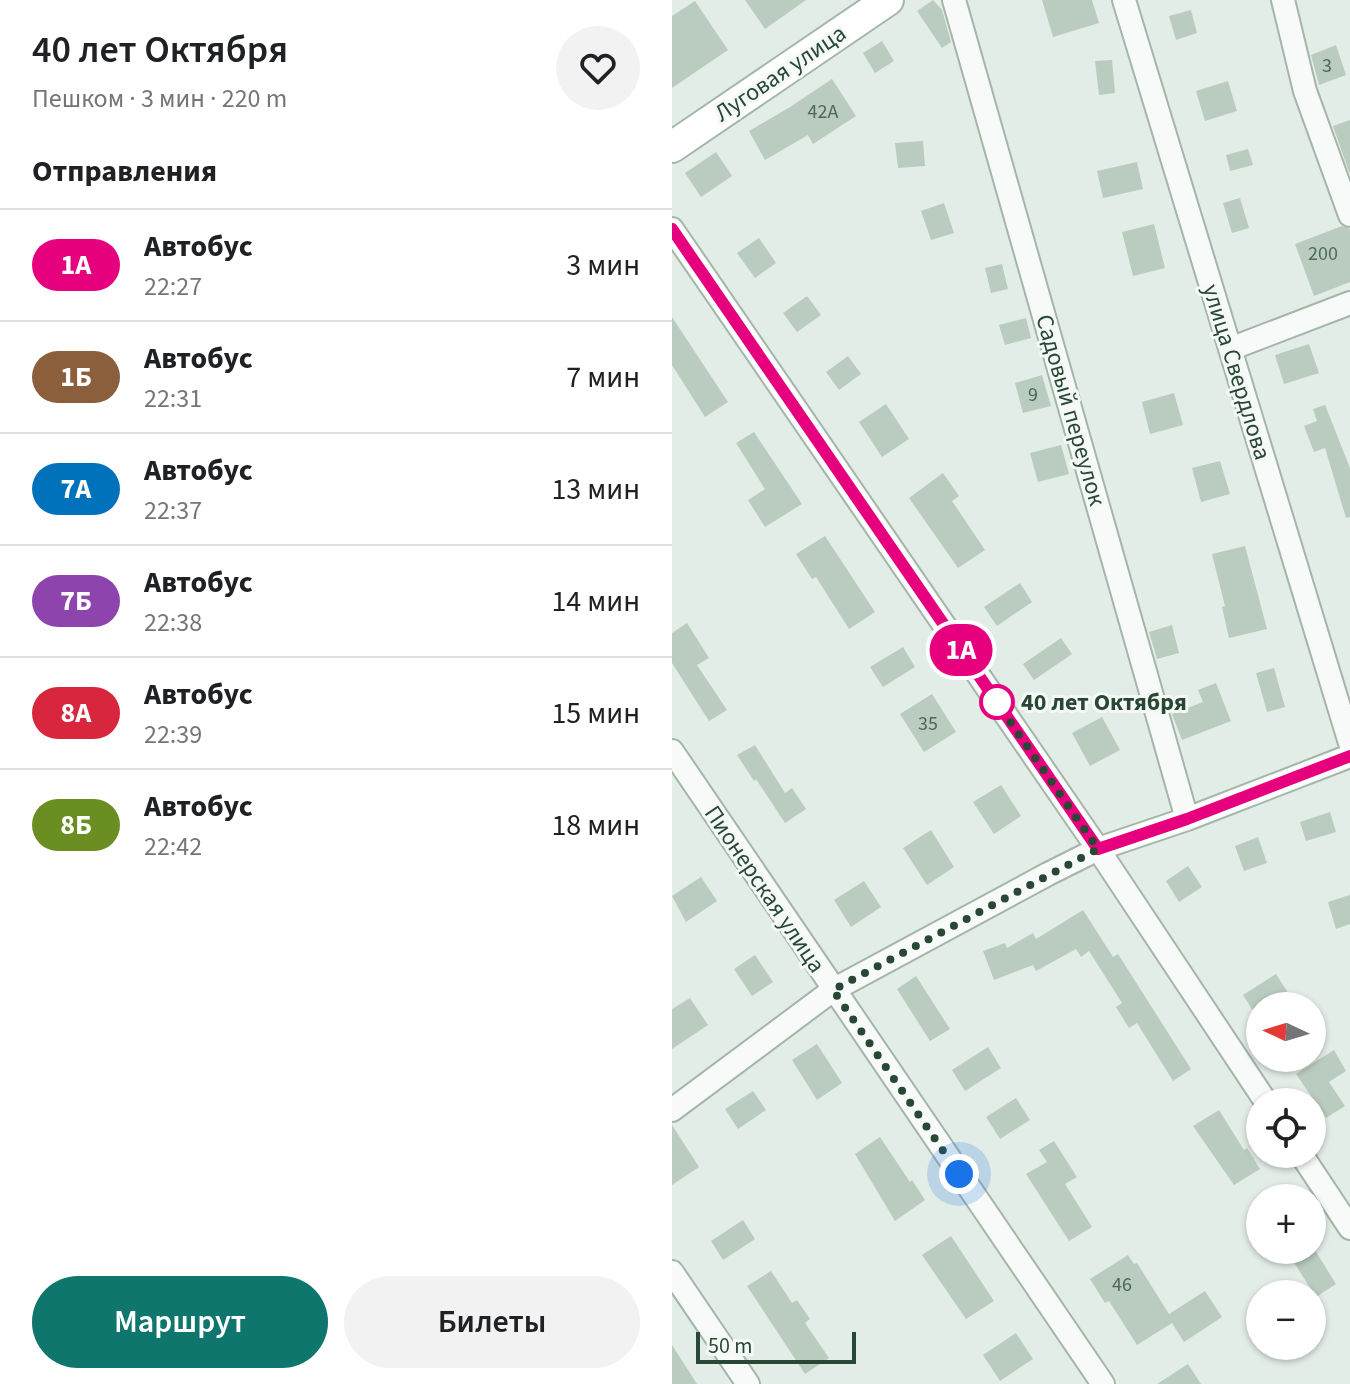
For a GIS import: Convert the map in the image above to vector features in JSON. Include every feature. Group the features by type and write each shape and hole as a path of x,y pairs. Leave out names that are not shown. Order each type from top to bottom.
{"street":[{"name":"Луговая улица","path":"672,147 857,8 888,0"},
{"name":"Садовый переулок","path":"954,0 1187,819"},
{"name":"улица Свердлова","path":"1124,0 1350,743"},
{"path":"1283,0 1305,91 1350,215"},
{"path":"672,229 1098,849 1257,1088"},
{"path":"1230,349 1350,303"},
{"name":"Пионерская улица","path":"672,751 1103,1384"},
{"path":"672,1110 833,990 1098,849 1187,819 1350,756"},
{"path":"1310,1168 1350,1228"},
{"path":"672,1272 748,1384"}],"building":[{"path":"745,0 806,0 765,29"},
{"path":"933,0 942,10 951,42 942,48 917,11"},
{"path":"1042,0 1092,0 1099,23 1053,37"},
{"path":"695,1 728,50 672,88 672,16"},
{"path":"1191,10 1197,33 1176,40 1169,16"},
{"path":"882,41 894,61 875,73 863,53"},
{"path":"1336,45 1346,75 1319,85 1311,55"},
{"path":"1112,60 1115,93 1099,95 1095,61"},
{"path":"832,79 856,116 813,144 808,135 765,160 749,131"},
{"path":"1228,81 1237,111 1205,121 1196,91"},
{"path":"1350,120 1350,172 1349,172 1333,126"},
{"path":"923,141 925,166 898,168 895,143"},
{"path":"1248,149 1253,165 1230,171 1226,155"},
{"path":"716,152 732,176 701,197 685,173"},
{"path":"1137,162 1143,189 1103,198 1097,171"},
{"path":"1240,198 1249,228 1232,233 1223,203"},
{"path":"944,203 954,233 931,240 921,211"},
{"path":"1154,224 1165,268 1133,276 1122,232"},
{"path":"1342,226 1350,229 1350,282 1314,296 1295,244"},
{"path":"759,238 776,263 755,278 737,253"},
{"path":"1002,264 1008,289 991,293 985,268"},
{"path":"807,296 821,315 797,332 783,313"},
{"path":"672,317 728,402 705,417 672,365"},
{"path":"1026,318 1031,338 1005,345 999,325"},
{"path":"1309,344 1319,373 1284,384 1275,355"},
{"path":"848,356 861,374 839,390 826,372"},
{"path":"1042,375 1051,406 1023,413 1015,383"},
{"path":"1174,393 1183,425 1150,434 1142,402"},
{"path":"886,404 909,439 882,457 859,422"},
{"path":"1325,405 1350,468 1350,517 1346,518 1325,448 1314,452 1304,426 1317,421 1313,409"},
{"path":"754,432 802,504 765,527 748,500 765,489 736,443"},
{"path":"1061,445 1069,474 1038,482 1030,453"},
{"path":"1220,461 1230,494 1201,502 1192,468"},
{"path":"943,473 959,496 952,501 985,550 958,568 909,498"},
{"path":"825,536 875,612 849,629 816,577 812,579 796,554"},
{"path":"1245,546 1267,629 1229,638 1222,607 1225,606 1212,554"},
{"path":"1020,583 1032,602 997,626 984,607"},
{"path":"687,623 709,658 697,665 727,710 709,721 672,663 672,633"},
{"path":"1172,625 1179,653 1157,659 1149,632"},
{"path":"1061,638 1072,654 1034,680 1023,664"},
{"path":"903,647 915,667 883,687 870,667"},
{"path":"1274,668 1285,707 1267,712 1256,673"},
{"path":"1216,683 1231,721 1182,740 1172,714 1203,702 1198,690"},
{"path":"932,694 956,732 924,752 900,714"},
{"path":"1102,717 1120,750 1090,766 1072,733"},
{"path":"755,745 785,793 792,788 806,809 785,823 737,755"},
{"path":"1001,785 1021,816 994,834 973,802"},
{"path":"1330,812 1336,832 1306,841 1300,822"},
{"path":"931,830 954,867 927,885 903,848"},
{"path":"1258,837 1267,863 1244,871 1235,846"},
{"path":"1188,866 1202,887 1179,902 1166,881"},
{"path":"701,877 717,901 686,922 672,896"},
{"path":"864,881 881,907 851,927 834,900"},
{"path":"1350,895 1350,924 1336,929 1328,902"},
{"path":"1083,910 1113,957 1118,954 1191,1069 1173,1081 1137,1023 1129,1028 1116,1007 1122,1003 1089,951 1081,957 1076,949 1036,971 1033,965 994,980 983,951 1005,943 1007,948 1033,933 1036,939"},
{"path":"755,955 773,982 752,996 734,969"},
{"path":"1276,974 1287,992 1248,992"},
{"path":"916,976 950,1029 930,1041 897,989"},
{"path":"690,998 708,1025 672,1049 672,1009"},
{"path":"817,1044 842,1083 817,1100 792,1060"},
{"path":"988,1047 1001,1068 965,1091 952,1070"},
{"path":"1334,1050 1346,1071 1329,1082 1345,1106 1326,1118 1326,1088 1306,1088 1296,1074 1326,1072 1326,1055"},
{"path":"753,1091 766,1110 738,1129 725,1109"},
{"path":"1016,1098 1030,1120 1000,1139 986,1117"},
{"path":"1219,1110 1244,1150 1246,1149 1246,1168 1260,1169 1234,1185 1193,1126"},
{"path":"672,1125 699,1167 672,1185"},
{"path":"880,1137 925,1200 895,1221 855,1154"},
{"path":"1054,1141 1077,1177 1065,1184 1092,1227 1069,1241 1026,1174 1047,1162 1039,1150"},
{"path":"743,1220 755,1239 723,1260 711,1241"},
{"path":"951,1236 994,1301 966,1319 922,1255"},
{"path":"1128,1255 1134,1264 1137,1263 1169,1314 1205,1291 1222,1317 1184,1342 1172,1323 1137,1345 1109,1301 1105,1303 1090,1279"},
{"path":"1295,1264 1324,1264 1336,1284 1326,1290 1326,1280 1305,1280"},
{"path":"771,1271 792,1303 797,1300 810,1319 805,1323 829,1358 805,1374 747,1286"},
{"path":"1016,1333 1033,1359 1000,1381 983,1355"},
{"path":"672,1345 697,1384 672,1384"},
{"path":"1188,1364 1201,1384 1157,1384"}],"bus line":[{"name":"1А","path":"672,229 1098,849 1187,819 1350,756"}],"place":[{"name":"40 лет Октября","path":"997,702"}],"route":[{"path":"959,1174 833,990 1098,849 991,694 997,702"}]}
